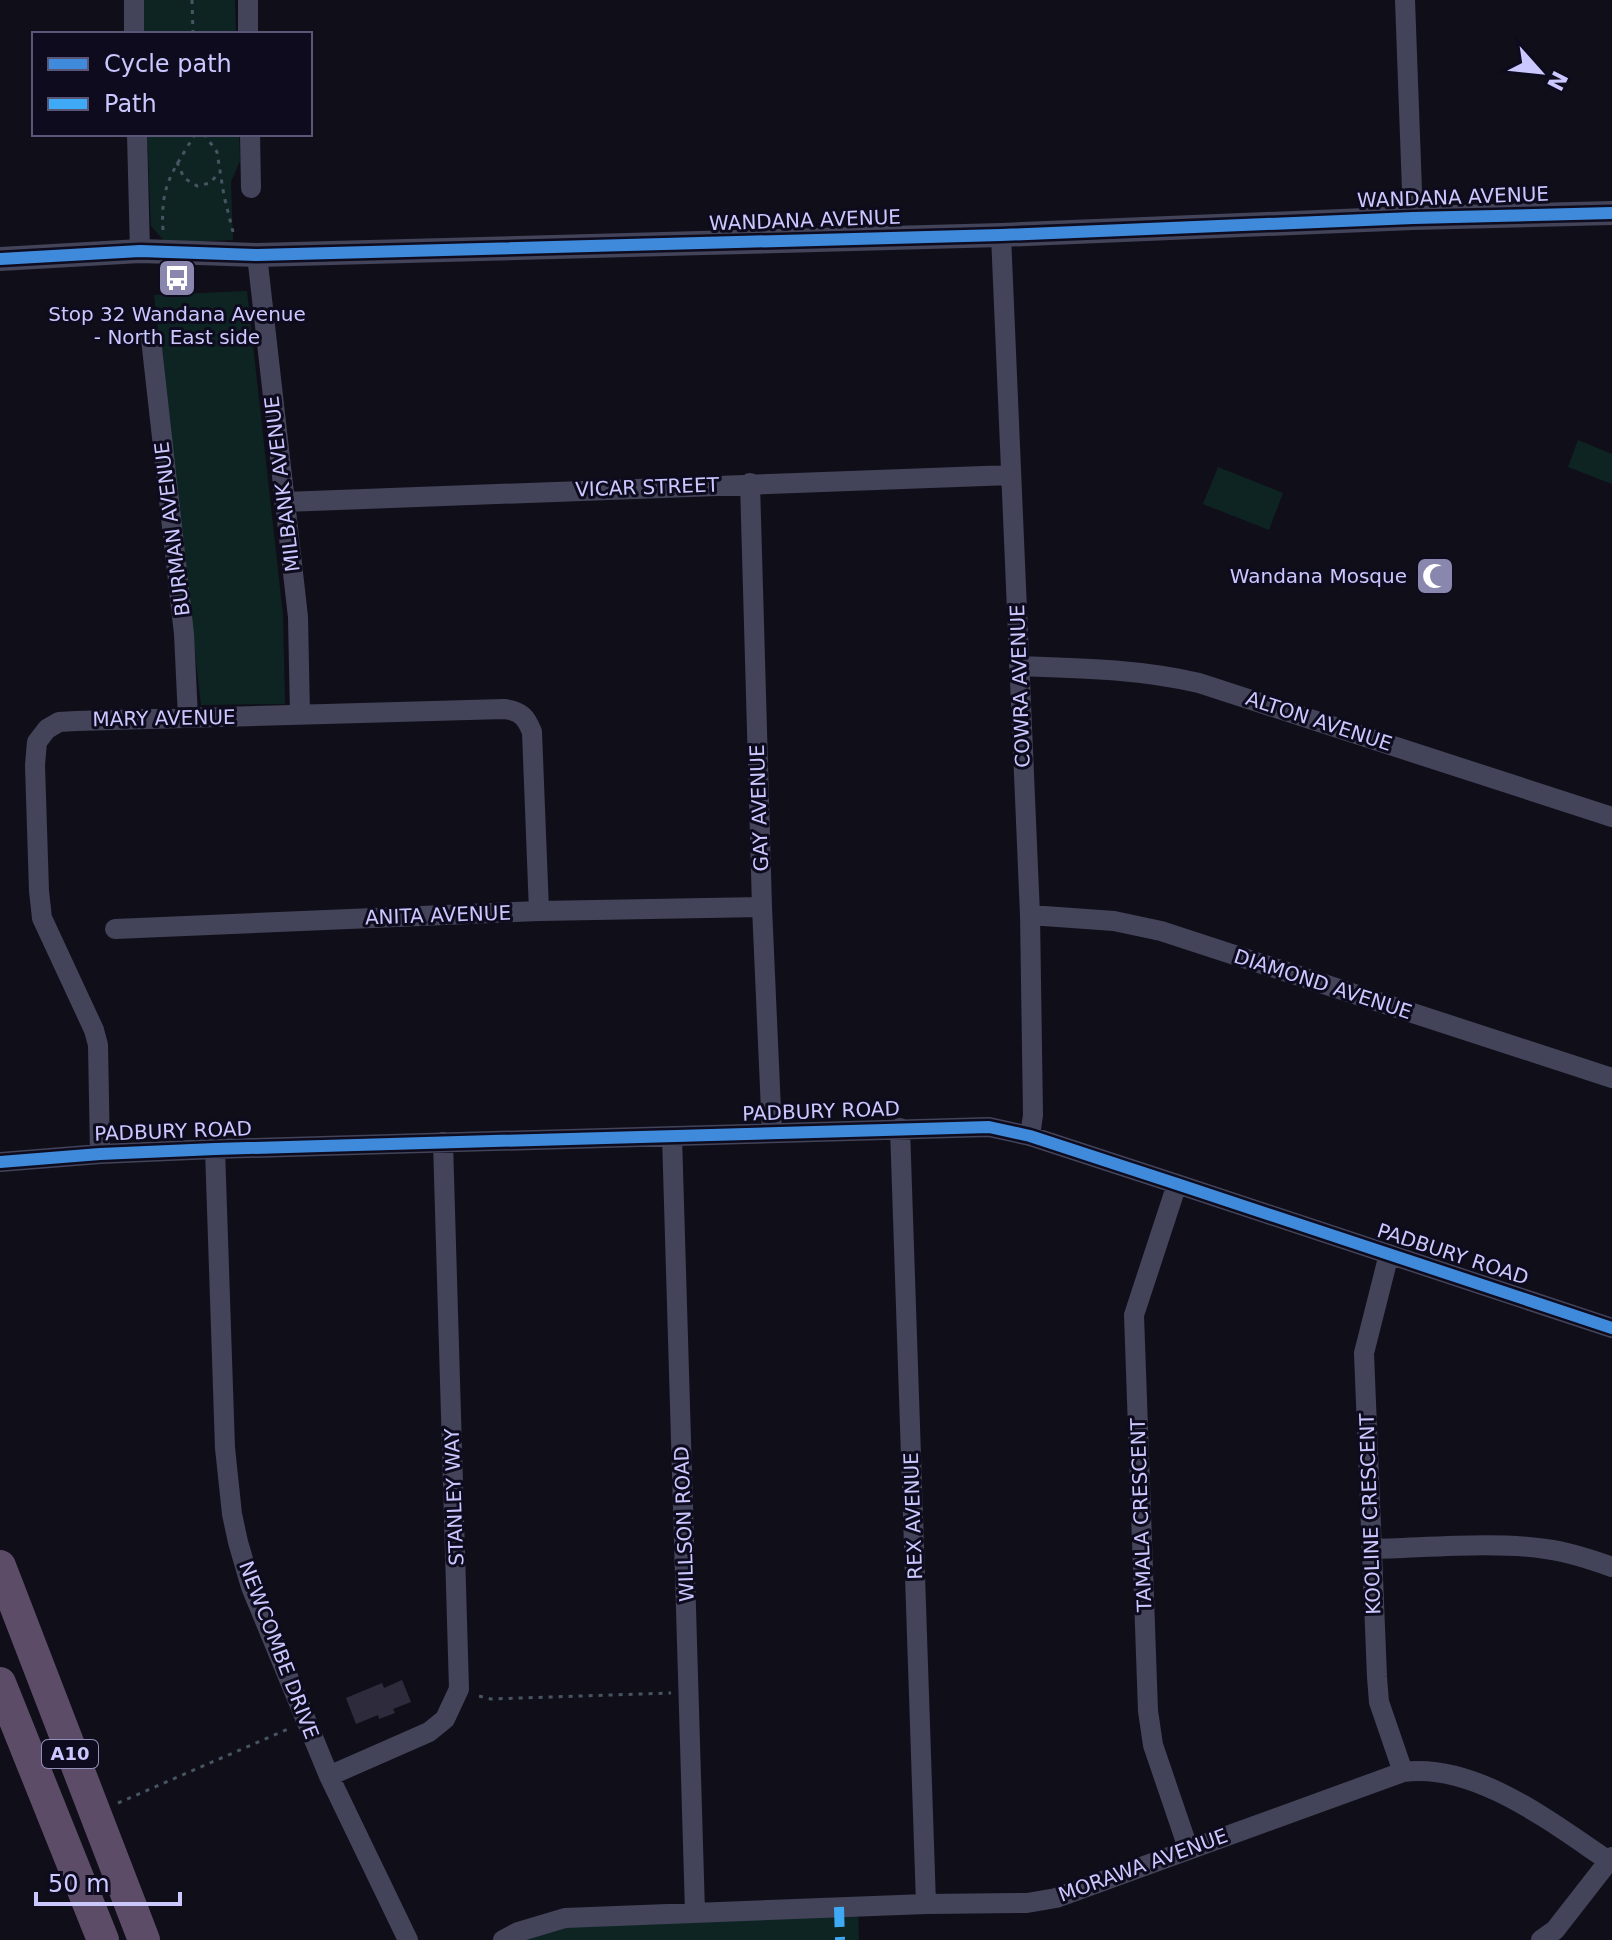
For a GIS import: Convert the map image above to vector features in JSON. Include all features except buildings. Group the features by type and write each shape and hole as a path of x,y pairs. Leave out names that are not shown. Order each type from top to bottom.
{"highway":[{"name":"A10","path":"0,1566 144,1940"},
{"name":"A10","path":"0,1683 103,1940"}],"street":[{"path":"134,0 134,32"},
{"path":"248,0 248,32"},
{"path":"1405,0 1413,218"},
{"path":"137,136 140,251"},
{"path":"250,136 251,188"},
{"name":"WANDANA AVENUE","path":"0,259 140,251 257,255 1001,235 1612,213"},
{"name":"COWRA AVENUE","path":"1001,235 1030,915 1033,1115 1030,1136"},
{"name":"MILBANK AVENUE","path":"257,255 298,617 300,715"},
{"name":"BURMAN AVENUE","path":"151,339 184,626 188,718"},
{"name":"VICAR STREET","path":"284,502 1011,475"},
{"name":"GAY AVENUE","path":"750,483 772,1133"},
{"name":"ALTON AVENUE","path":"1019,666 1118,669 1199,683 1612,817"},
{"name":"MARY AVENUE","path":"100,1154 98,1045 42,918 39,891 37,742 47,729 59,722 518,711 527,719 532,732 539,911"},
{"name":"ANITA AVENUE","path":"115,929 539,911 762,907"},
{"name":"DIAMOND AVENUE","path":"1030,915 1114,921 1161,931 1612,1078"},
{"name":"PADBURY ROAD","path":"0,1162 215,1149 989,1127 1030,1136 1612,1328"},
{"name":"REX AVENUE","path":"900,1128 926,1904"},
{"name":"WILLSON ROAD","path":"672,1136 695,1912"},
{"name":"STANLEY WAY","path":"329,1776 429,1732 445,1719 459,1689 443,1142"},
{"name":"NEWCOMBE DRIVE","path":"215,1149 225,1448 232,1514 251,1587 329,1776 408,1940"},
{"name":"TAMALA CRESCENT","path":"1177,1184 1134,1315 1148,1711 1153,1745 1188,1848"},
{"name":"KOOLINE CRESCENT","path":"1389,1254 1364,1353 1379,1702 1403,1772"},
{"path":"1371,1549 1516,1546 1584,1557 1612,1567"},
{"name":"MORAWA AVENUE","path":"503,1940 518,1932 565,1918 1027,1903 1056,1898 1188,1848 1419,1769 1437,1771 1508,1797 1611,1859"},
{"path":"1541,1940 1555,1930 1611,1859"}],"path":[{"path":"192,0 193,32"},
{"path":"163,234 161,199 177,162 194,136"},
{"path":"205,136 217,152 233,232"},
{"path":"177,162 184,178 197,186 210,183 220,171"},
{"path":"475,1695 491,1699 677,1693"},
{"path":"111,1806 295,1726"}],"green space":[{"path":"143,0 235,0 236,32 144,32"},
{"path":"147,136 239,136 240,161 231,182 233,240 166,243 151,226"},
{"path":"247,291 283,615 285,704 201,705 154,295"},
{"path":"1578,440 1612,454 1612,484 1568,467"},
{"path":"1218,467 1283,493 1269,530 1203,504"},
{"path":"858,1906 859,1940 521,1940 565,1918"}],"marked path":[{"path":"839,1907 840,1940"}],"cycle path":[{"path":"0,259 140,251 257,255 1001,235 1612,213"},
{"path":"0,1162 215,1149 989,1127 1030,1136 1612,1328"}],"place":[{"name":"Stop 32 Wandana Avenue - North East side","path":"177,278"},
{"name":"Wandana Mosque","path":"1435,576"}]}
